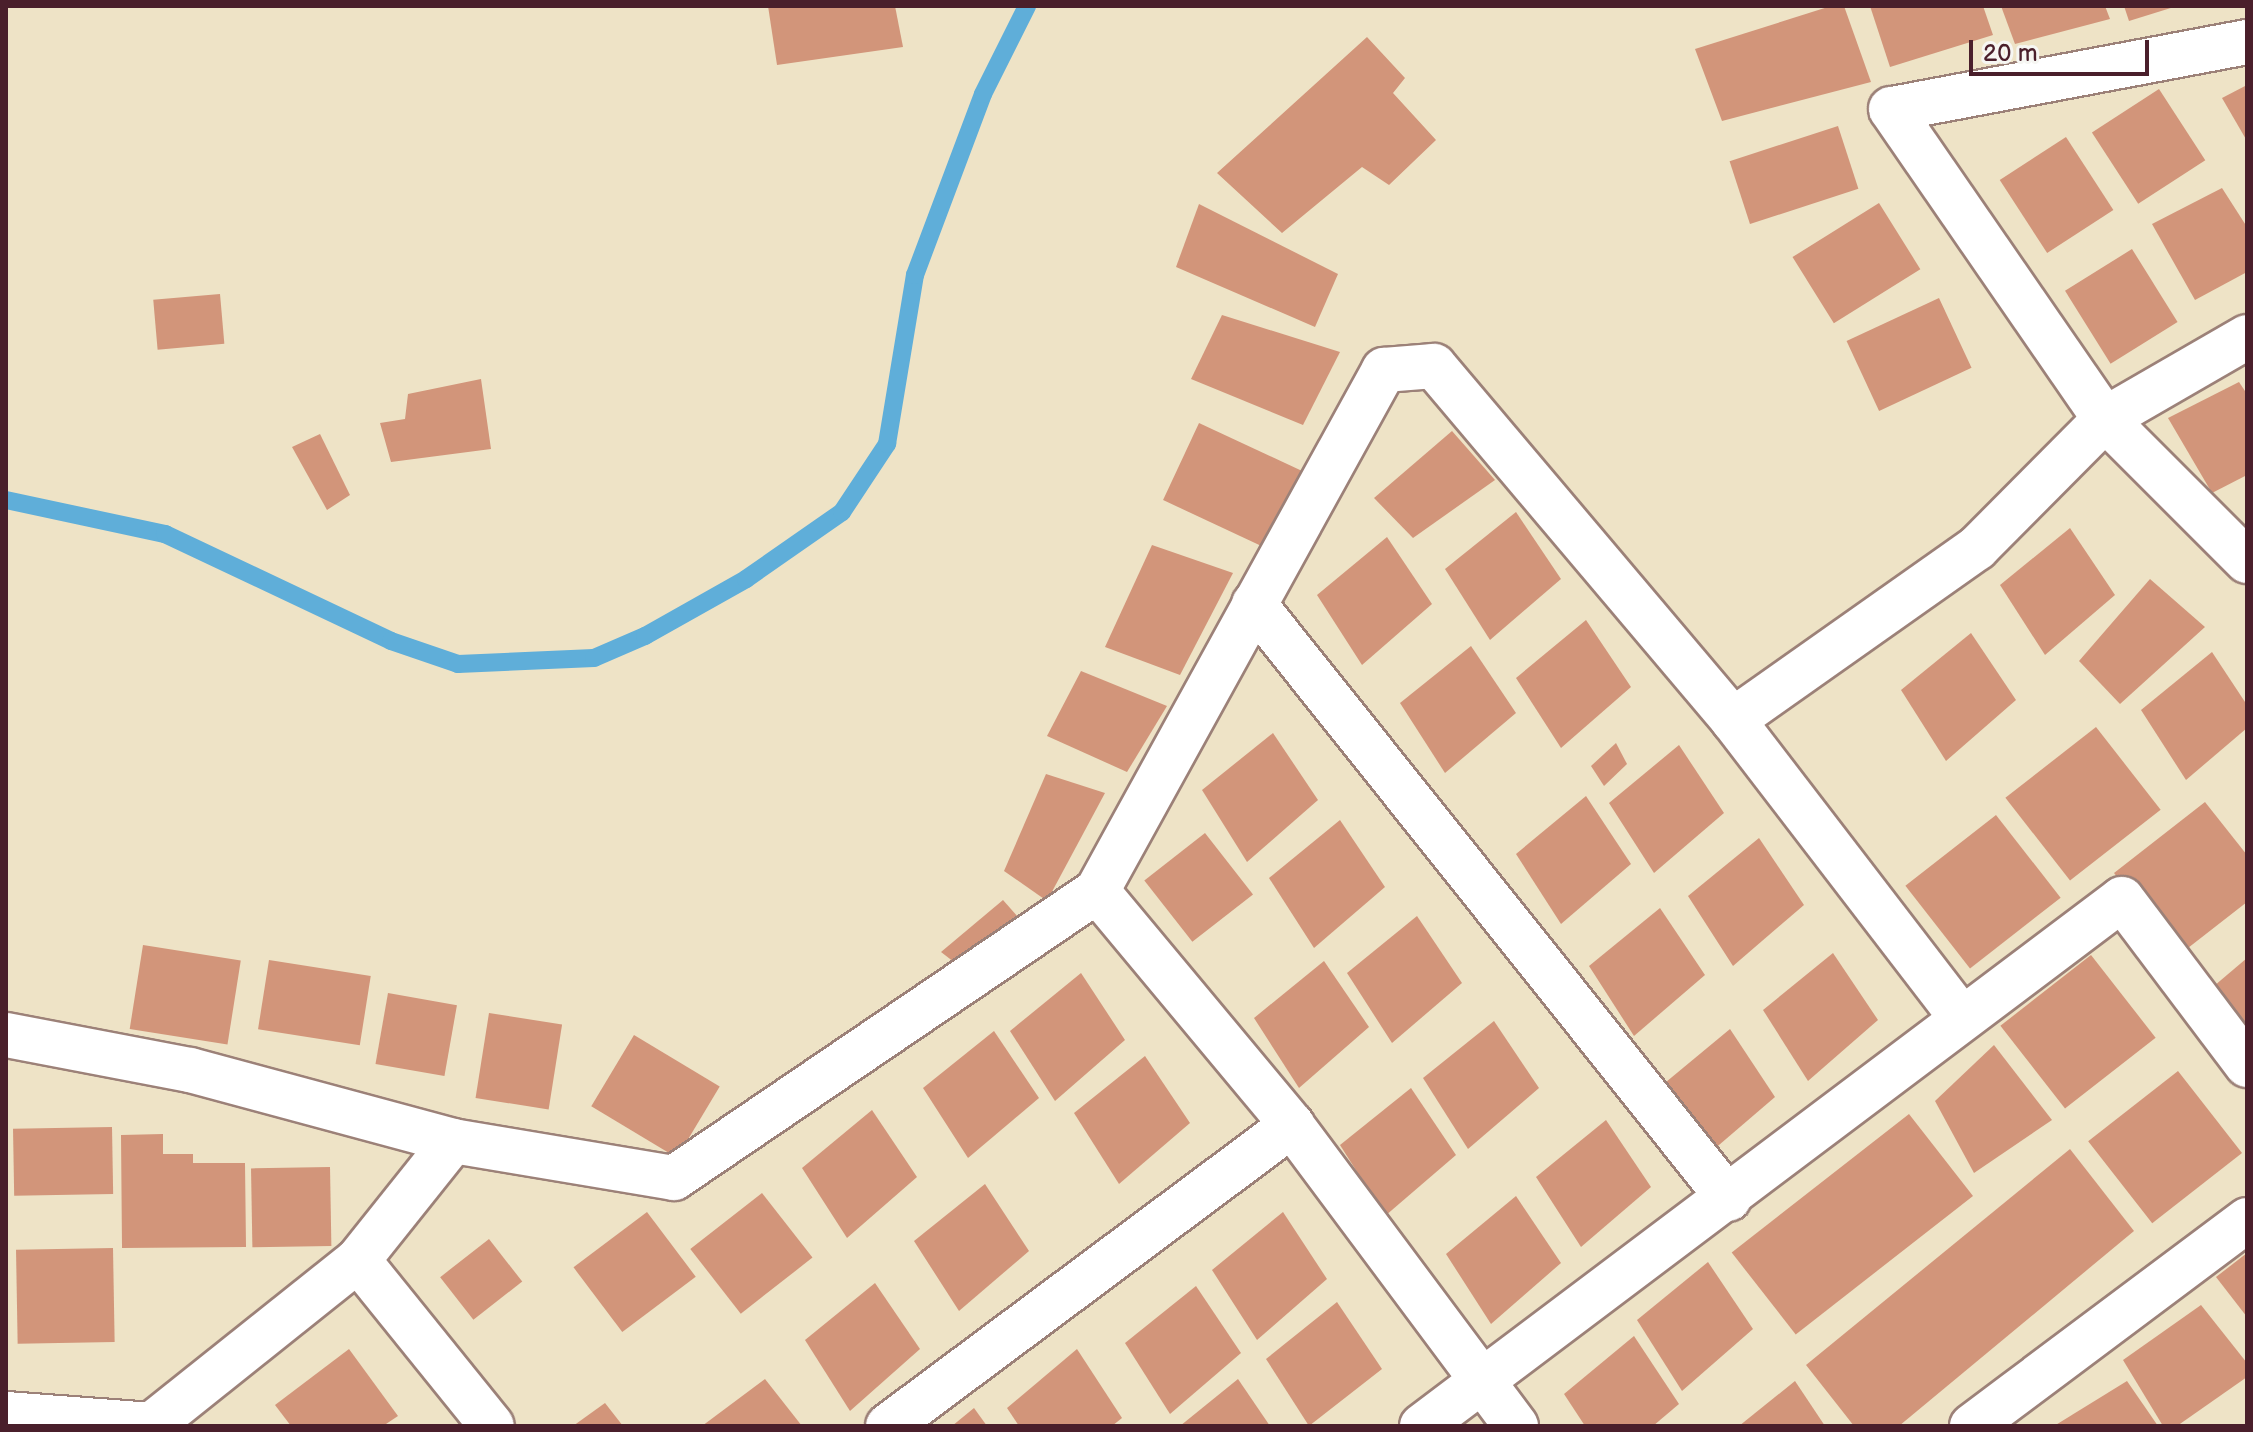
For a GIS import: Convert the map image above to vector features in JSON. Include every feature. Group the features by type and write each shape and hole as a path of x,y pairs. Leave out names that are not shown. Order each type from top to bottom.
{"street":[{"path":"2247,42 1891,109 2105,419 2247,561"},
{"path":"1733,720 1977,548 2105,419 2247,337"},
{"path":"6,1035 190,1070 453,1141 674,1178 1097,891 1384,370 1434,366 1733,720 1960,1016"},
{"path":"1254,604 1729,1199"},
{"path":"1097,891 1292,1125 1516,1426"},
{"path":"1422,1426 1729,1199 1960,1016 2122,899 2247,1065"},
{"path":"888,1426 1292,1125"},
{"path":"6,1414 150,1425 358,1260 453,1141"},
{"path":"1972,1426 2247,1220"},
{"path":"358,1260 492,1426"}],"building":[{"path":"768,6 895,6 903,47 777,65"},
{"path":"1831,6 1844,6 1871,82 1722,121 1695,49"},
{"path":"1870,6 1983,6 1993,35 1890,67"},
{"path":"2001,6 2105,6 2110,19 2015,44"},
{"path":"2124,6 2173,6 2174,7 2129,21"},
{"path":"1367,37 1405,78 1393,93 1436,140 1389,185 1362,167 1282,233 1217,173"},
{"path":"2247,85 2247,141 2222,98"},
{"path":"2159,89 2205,160 2138,204 2092,133"},
{"path":"1838,126 1858,189 1750,224 1730,161"},
{"path":"2066,137 2113,210 2047,253 2000,180"},
{"path":"2222,188 2247,227 2247,272 2195,300 2152,224"},
{"path":"1879,203 1920,269 1834,323 1792,257"},
{"path":"1199,204 1338,274 1315,327 1176,267"},
{"path":"2132,249 2178,322 2111,364 2065,291"},
{"path":"220,294 224,344 158,350 153,300"},
{"path":"1939,298 1972,368 1879,411 1847,341"},
{"path":"1222,315 1340,352 1303,425 1191,379"},
{"path":"481,379 491,449 391,462 380,423 405,419 408,394"},
{"path":"2239,382 2247,394 2247,475 2212,493 2168,418"},
{"path":"1199,423 1303,472 1267,549 1163,500"},
{"path":"1452,431 1495,480 1413,538 1374,498"},
{"path":"320,434 350,495 327,510 292,447"},
{"path":"1516,512 1561,579 1490,640 1445,569"},
{"path":"2070,528 2115,595 2045,655 2000,585"},
{"path":"1387,537 1432,604 1362,665 1317,595"},
{"path":"1152,545 1233,573 1180,675 1105,647"},
{"path":"2150,579 2205,627 2120,704 2079,661"},
{"path":"1586,620 1631,687 1561,748 1516,678"},
{"path":"1971,633 2016,700 1946,761 1901,690"},
{"path":"1471,646 1516,713 1445,773 1400,703"},
{"path":"2212,652 2247,705 2247,728 2186,780 2141,710"},
{"path":"1081,671 1167,706 1127,772 1047,736"},
{"path":"2096,727 2161,810 2070,881 2005,798"},
{"path":"1273,733 1318,800 1247,862 1202,790"},
{"path":"1616,743 1627,764 1604,786 1591,766"},
{"path":"1679,745 1724,813 1654,873 1609,803"},
{"path":"1046,774 1105,793 1047,901 1004,871"},
{"path":"1586,796 1631,864 1561,924 1516,854"},
{"path":"2205,802 2247,855 2247,902 2179,955 2114,873"},
{"path":"1996,815 2061,898 1970,969 1905,886"},
{"path":"1340,820 1385,887 1314,948 1269,878"},
{"path":"1205,833 1253,894 1192,942 1144,880"},
{"path":"1759,838 1804,905 1733,966 1688,896"},
{"path":"1003,900 1025,925 963,969 941,952"},
{"path":"1660,908 1705,975 1634,1036 1589,966"},
{"path":"1417,916 1462,983 1392,1043 1347,973"},
{"path":"143,945 241,960 227,1044 130,1029"},
{"path":"1833,953 1878,1020 1808,1081 1763,1010"},
{"path":"2091,955 2156,1038 2065,1109 2000,1026"},
{"path":"2247,958 2247,1040 2214,986"},
{"path":"269,960 371,976 360,1045 258,1029"},
{"path":"1324,961 1369,1027 1299,1088 1254,1018"},
{"path":"1081,973 1125,1040 1055,1101 1010,1031"},
{"path":"388,993 457,1005 444,1076 375,1064"},
{"path":"489,1013 562,1025 549,1110 476,1098"},
{"path":"1494,1021 1539,1088 1468,1149 1423,1078"},
{"path":"1730,1029 1775,1097 1705,1157 1660,1087"},
{"path":"994,1031 1039,1098 968,1158 923,1088"},
{"path":"634,1035 720,1087 677,1158 591,1106"},
{"path":"1994,1045 2052,1120 1974,1173 1935,1101"},
{"path":"1145,1056 1190,1123 1119,1184 1074,1113"},
{"path":"2178,1071 2242,1153 2152,1223 2088,1141"},
{"path":"1411,1088 1456,1155 1385,1216 1340,1145"},
{"path":"872,1110 917,1177 847,1238 802,1168"},
{"path":"1909,1114 1973,1196 1796,1334 1732,1253"},
{"path":"1606,1120 1651,1187 1581,1247 1536,1177"},
{"path":"112,1127 113,1194 14,1196 13,1129"},
{"path":"163,1134 163,1154 193,1154 193,1163 245,1163 246,1247 122,1248 121,1135"},
{"path":"2070,1149 2134,1231 1899,1426 1854,1426 1806,1365"},
{"path":"330,1167 331,1246 252,1247 251,1168"},
{"path":"985,1184 1029,1251 959,1311 914,1241"},
{"path":"762,1193 812,1258 741,1314 690,1249"},
{"path":"1516,1196 1561,1263 1491,1324 1446,1254"},
{"path":"647,1212 696,1277 622,1332 574,1267"},
{"path":"1283,1212 1327,1279 1257,1340 1212,1270"},
{"path":"489,1239 522,1282 473,1320 440,1277"},
{"path":"113,1248 115,1342 18,1344 16,1250"},
{"path":"2247,1253 2247,1317 2216,1277"},
{"path":"1708,1262 1753,1329 1682,1391 1637,1320"},
{"path":"875,1283 920,1349 850,1411 805,1340"},
{"path":"1196,1286 1241,1353 1170,1414 1125,1343"},
{"path":"1337,1302 1382,1369 1309,1426 1266,1359"},
{"path":"2201,1305 2247,1363 2247,1377 2177,1426 2163,1426 2123,1360"},
{"path":"1634,1336 1679,1404 1653,1426 1585,1426 1564,1394"},
{"path":"349,1349 398,1416 383,1426 291,1426 275,1405"},
{"path":"1077,1349 1122,1418 1112,1426 1019,1426 1007,1408"},
{"path":"765,1379 802,1426 702,1426"},
{"path":"1238,1379 1270,1426 1180,1426"},
{"path":"1795,1381 1825,1426 1739,1426"},
{"path":"2127,1381 2158,1426 2054,1426"},
{"path":"605,1403 623,1426 573,1426"},
{"path":"974,1408 987,1426 952,1426"}],"waterway":[{"path":"6,500 165,534 391,641 458,664 594,658 645,636 746,579 842,512 887,444 915,275 983,94 1027,6"}]}
